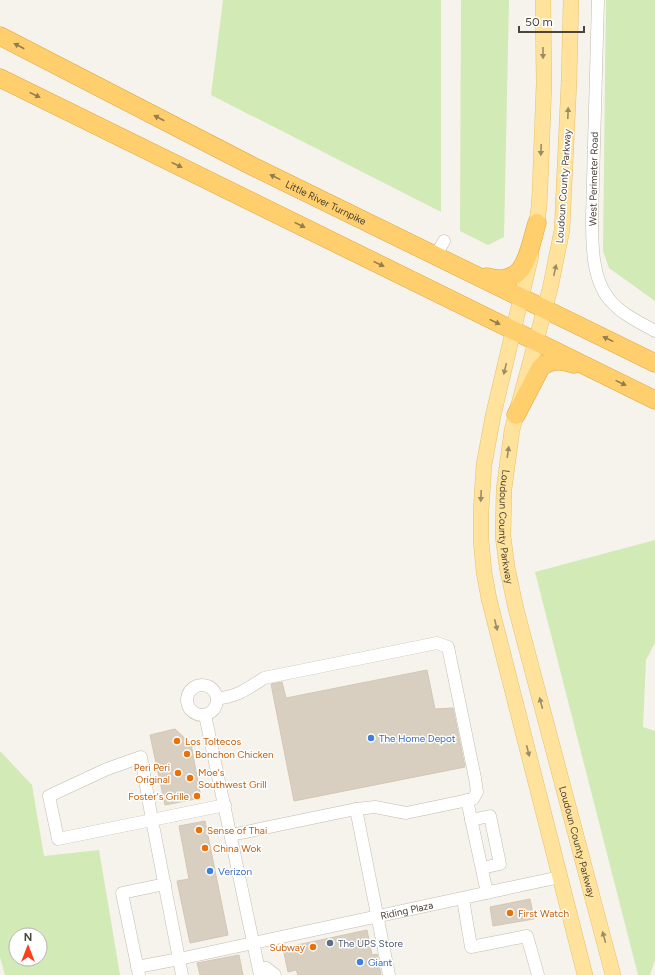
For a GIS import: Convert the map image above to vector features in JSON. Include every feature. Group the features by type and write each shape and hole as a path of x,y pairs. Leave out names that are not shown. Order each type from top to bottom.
{"highway":[{"name":"Little River Turnpike","path":"0,36 245,162 440,248 469,271 655,363"},
{"path":"0,78 655,400"},
{"path":"469,271 497,279 511,278 516,275 524,263 537,223"},
{"path":"516,415 541,367 547,363 558,360 564,361 602,374"}],"main road":[{"path":"543,0 543,99 540,190 537,223 531,259 487,444 480,511 482,556 489,599 585,975"},
{"name":"Loudoun County Parkway","path":"571,0 563,225 555,270 508,450 504,489 503,536 507,568 518,615 614,975"}],"lane":[{"name":"West Perimeter Road","path":"598,0 592,251 601,285 609,299 631,318 655,331"},
{"path":"217,698 227,698 248,689 264,678 437,643 448,647 477,792 473,799 406,813 374,807 356,809 231,835"},
{"path":"199,685 209,686 216,694 217,698 213,711 205,715 196,714 189,708 187,699 191,690 199,685"},
{"path":"205,715 260,972 266,968 275,975"},
{"path":"182,975 152,820 141,757 107,769 49,796 58,839 152,820 225,805"},
{"path":"467,800 487,893"},
{"path":"356,809 389,975"},
{"path":"471,820 490,816 500,864 482,868"},
{"name":"Riding Plaza","path":"138,971 179,959 253,942 560,877"},
{"path":"138,971 122,893 165,884"},
{"path":"463,898 471,947 527,936 538,975"}],"green space":[{"path":"223,0 441,0 441,212 211,95"},
{"path":"461,0 509,0 504,237 488,245 460,231"},
{"path":"606,0 655,0 655,301 609,268 603,251"},
{"path":"655,540 655,643 646,660 643,727 655,731 655,960 650,975 638,975 535,572"},
{"path":"0,751 32,785 44,856 99,850 120,975 5,975 0,957"}],"building":[{"name":"The Home Depot","path":"427,670 435,709 453,708 465,767 294,801 271,684 282,682 286,698"},
{"path":"175,729 191,744 201,798 165,805 150,735"},
{"path":"205,821 228,935 190,943 177,881 189,879 179,826"},
{"path":"530,899 534,919 493,926 490,907"},
{"path":"367,930 372,955 377,954 381,975 298,975 296,970 288,972 283,948"},
{"path":"239,955 243,975 200,975 197,963"}],"place":[{"name":"The Home Depot","path":"371,738"},
{"name":"Los Toltecos","path":"177,741"},
{"name":"Bonchon Chicken","path":"187,754"},
{"name":"Peri Peri Original","path":"178,773"},
{"name":"Moe's Southwest Grill","path":"190,778"},
{"name":"Foster's Grille","path":"197,796"},
{"name":"Sense of Thai","path":"199,830"},
{"name":"China Wok","path":"205,848"},
{"name":"Verizon","path":"210,871"},
{"name":"First Watch","path":"510,913"},
{"name":"The UPS Store","path":"330,943"},
{"name":"Subway","path":"313,947"},
{"name":"Giant","path":"360,962"}]}
